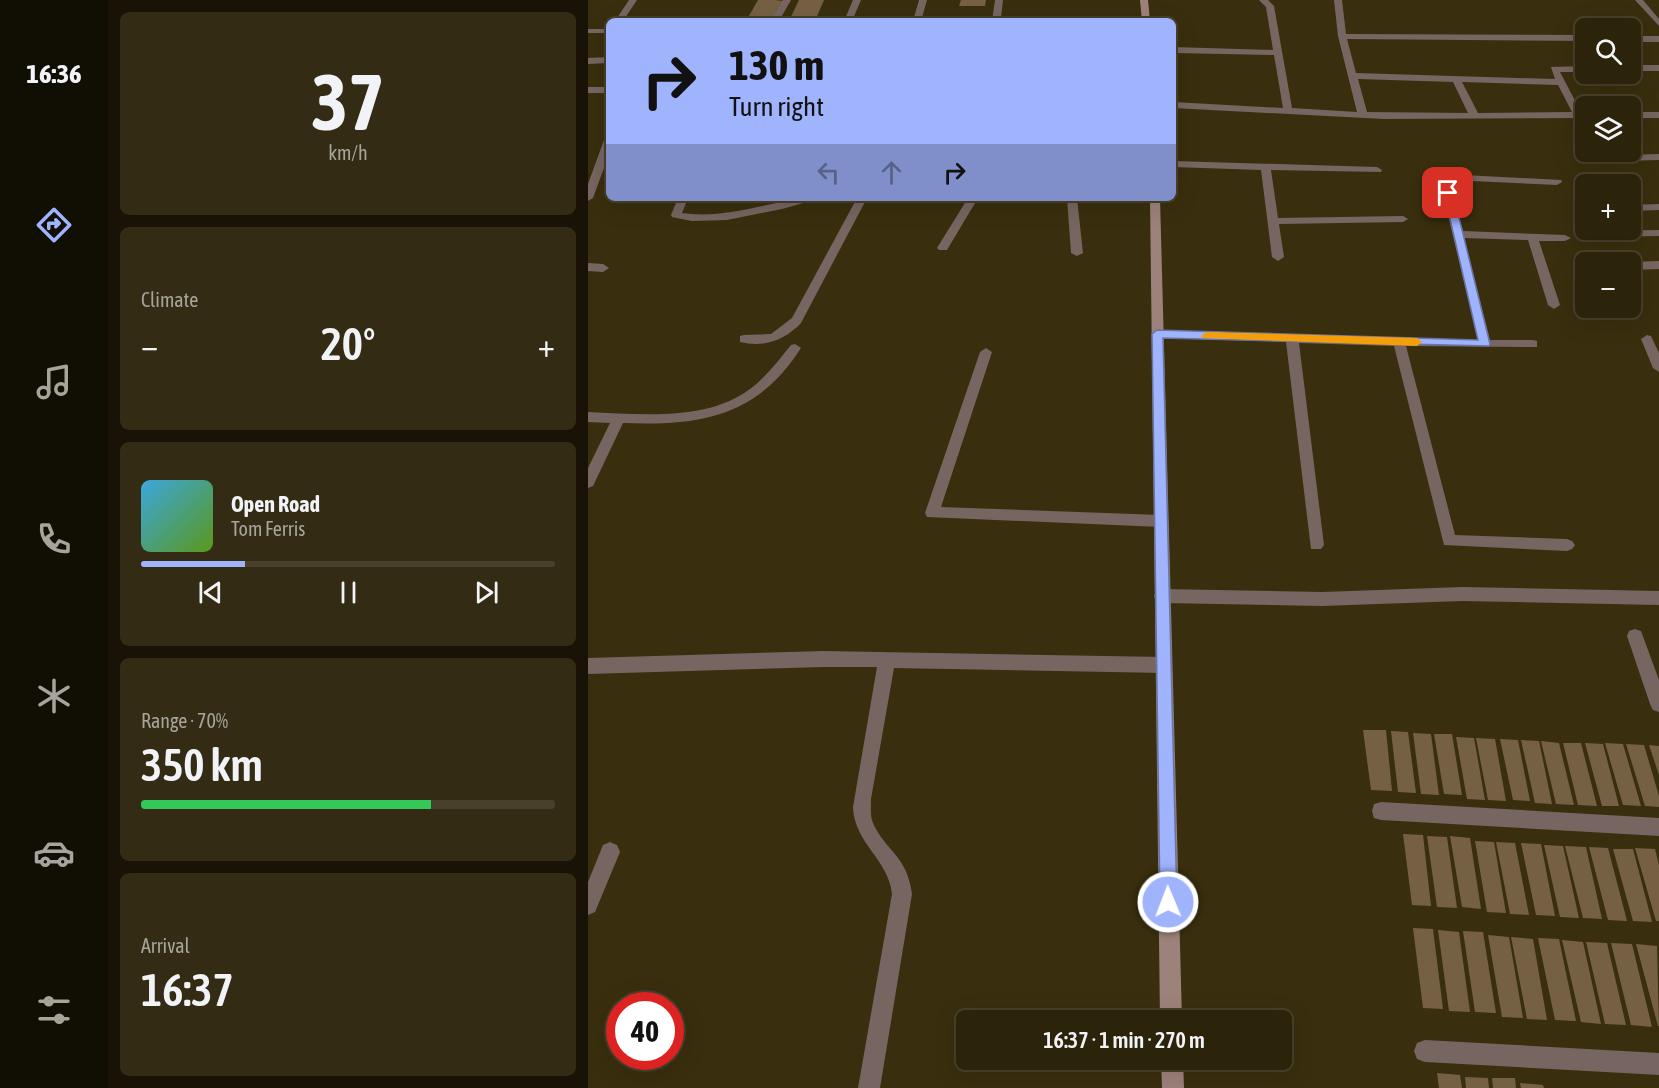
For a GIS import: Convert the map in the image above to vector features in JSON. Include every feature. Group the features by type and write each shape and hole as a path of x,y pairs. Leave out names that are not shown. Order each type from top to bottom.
{"street":[{"path":"621,18 633,0"},
{"path":"849,18 856,0"},
{"path":"918,18 923,0"},
{"path":"996,18 999,0"},
{"path":"1144,0 1146,18"},
{"path":"1263,0 1270,6 1288,111"},
{"path":"1338,0 1342,36 1363,115"},
{"path":"1639,0 1659,24"},
{"path":"588,31 606,31"},
{"path":"1342,36 1575,38"},
{"path":"1641,39 1659,39"},
{"path":"1176,50 1277,53"},
{"path":"588,61 606,60"},
{"path":"1641,68 1659,68"},
{"path":"1575,69 1555,69 1554,71 1575,104"},
{"path":"1353,76 1560,82"},
{"path":"1456,79 1474,115"},
{"path":"588,90 606,90"},
{"path":"1176,105 1363,115 1575,115"},
{"path":"1641,115 1659,115"},
{"path":"588,198 606,148"},
{"path":"1641,157 1659,157"},
{"path":"1176,164 1377,170"},
{"path":"1266,167 1278,257"},
{"path":"1485,344 1444,177 1557,182"},
{"path":"682,201 676,215 693,219 741,213 801,201"},
{"path":"744,339 774,339 785,334 791,327 860,201"},
{"path":"943,248 971,201"},
{"path":"1072,201 1077,254"},
{"path":"1155,201 1171,1010"},
{"path":"1641,208 1659,207"},
{"path":"1273,221 1403,219"},
{"path":"1641,233 1659,233"},
{"path":"1458,234 1565,238"},
{"path":"1532,237 1554,304"},
{"path":"1641,266 1659,265"},
{"path":"588,267 603,268"},
{"path":"1157,334 1533,344"},
{"path":"1292,338 1316,545"},
{"path":"1647,339 1659,368"},
{"path":"1399,342 1449,541 1567,545"},
{"path":"588,417 678,417 722,410 748,397 773,376 795,348"},
{"path":"986,352 932,513 1161,521"},
{"path":"588,482 620,418"},
{"path":"1162,596 1322,599 1462,594 1659,598"},
{"path":"1635,636 1659,704"},
{"path":"588,666 824,659 1164,666"},
{"path":"869,1088 902,894 902,878 867,832 862,817 862,799 887,660"},
{"path":"1381,811 1659,827"},
{"path":"588,905 610,852"},
{"path":"1425,1051 1659,1064"},
{"path":"1172,1070 1173,1088"}],"lane":[{"path":"777,18 787,0"}],"building":[{"path":"758,0 784,1 774,18 748,18"},
{"path":"799,0 824,0 816,18 790,18"},
{"path":"961,0 986,0 985,6 959,6"},
{"path":"1363,730 1386,730 1392,791 1371,790"},
{"path":"1391,731 1408,732 1416,793 1398,792"},
{"path":"1413,733 1431,734 1439,795 1421,794"},
{"path":"1434,734 1452,734 1462,795 1444,794"},
{"path":"1456,737 1474,738 1485,800 1467,799"},
{"path":"1476,738 1495,739 1506,801 1488,800"},
{"path":"1500,739 1518,740 1530,801 1513,800"},
{"path":"1521,740 1539,741 1552,804 1535,803"},
{"path":"1541,741 1559,743 1574,805 1556,804"},
{"path":"1563,743 1581,743 1597,806 1578,805"},
{"path":"1585,743 1603,744 1619,806 1602,806"},
{"path":"1605,743 1623,744 1641,806 1623,805"},
{"path":"1626,744 1644,745 1659,796 1659,807 1645,806"},
{"path":"1649,745 1659,746 1659,775"},
{"path":"1403,834 1423,835 1431,906 1412,905"},
{"path":"1427,836 1447,837 1457,908 1437,907"},
{"path":"1450,836 1470,838 1481,909 1462,907"},
{"path":"1475,841 1494,842 1506,913 1487,912"},
{"path":"1496,842 1515,843 1529,915 1510,914"},
{"path":"1521,843 1541,844 1555,916 1536,915"},
{"path":"1544,845 1563,846 1579,918 1560,917"},
{"path":"1565,846 1586,847 1602,919 1583,918"},
{"path":"1589,847 1608,848 1627,921 1608,920"},
{"path":"1635,848 1655,849 1659,865 1659,921 1656,921"},
{"path":"1613,849 1633,849 1652,922 1633,921"},
{"path":"1413,928 1433,929 1443,1009 1423,1008"},
{"path":"1438,930 1459,932 1470,1012 1449,1011"},
{"path":"1463,931 1483,932 1496,1013 1475,1012"},
{"path":"1488,935 1509,937 1523,1018 1502,1017"},
{"path":"1511,937 1533,939 1547,1020 1527,1019"},
{"path":"1538,938 1559,939 1576,1021 1555,1020"},
{"path":"1562,940 1583,942 1601,1024 1581,1022"},
{"path":"1586,942 1607,943 1626,1025 1605,1024"},
{"path":"1611,943 1632,944 1652,1027 1631,1025"},
{"path":"1636,944 1657,946 1659,1026 1658,1026"},
{"path":"1437,1073 1460,1075 1462,1088 1439,1088"},
{"path":"1465,1077 1488,1078 1489,1088 1466,1088"},
{"path":"1492,1078 1515,1078 1516,1088 1493,1088"},
{"path":"1520,1083 1543,1085 1544,1088 1521,1088"}],"slow traffic":[{"path":"1207,336 1417,342"}],"route":[{"path":"1168,902 1157,334 1485,344 1448,193"}]}
